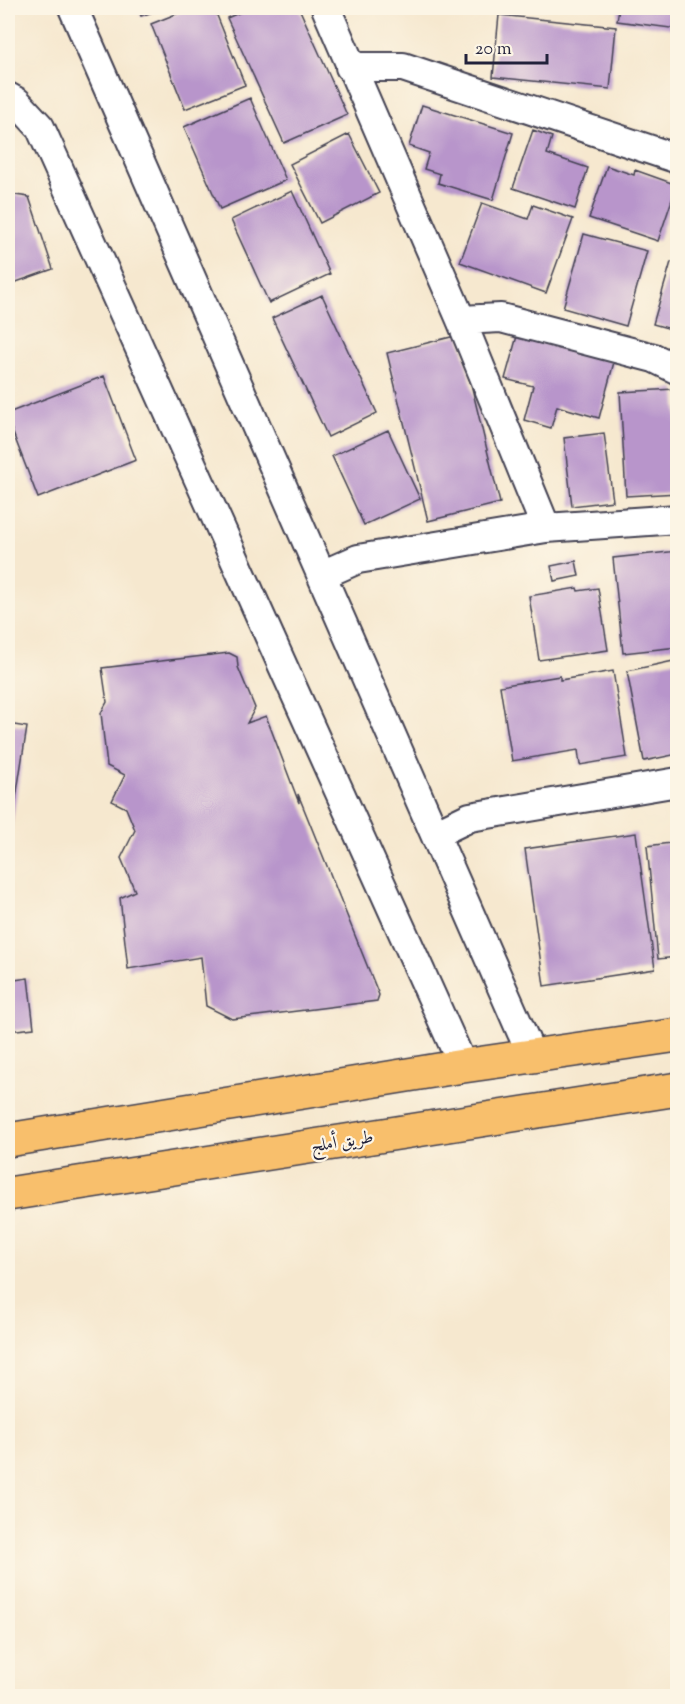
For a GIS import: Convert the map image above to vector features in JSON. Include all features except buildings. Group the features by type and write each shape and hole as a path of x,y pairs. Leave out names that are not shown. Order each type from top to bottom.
{"highway":[{"path":"8,1140 463,1066 678,1035"},
{"name":"طريق أملج","path":"8,1194 678,1089"}],"street":[{"path":"73,8 532,1056"},
{"path":"326,8 461,320 546,528"},
{"path":"350,67 403,67 678,159"},
{"path":"8,97 17,102 40,127 463,1066"},
{"path":"461,320 501,318 654,358 678,369"},
{"path":"322,575 358,559 546,528 678,519"},
{"path":"435,834 470,817 678,782"}]}
